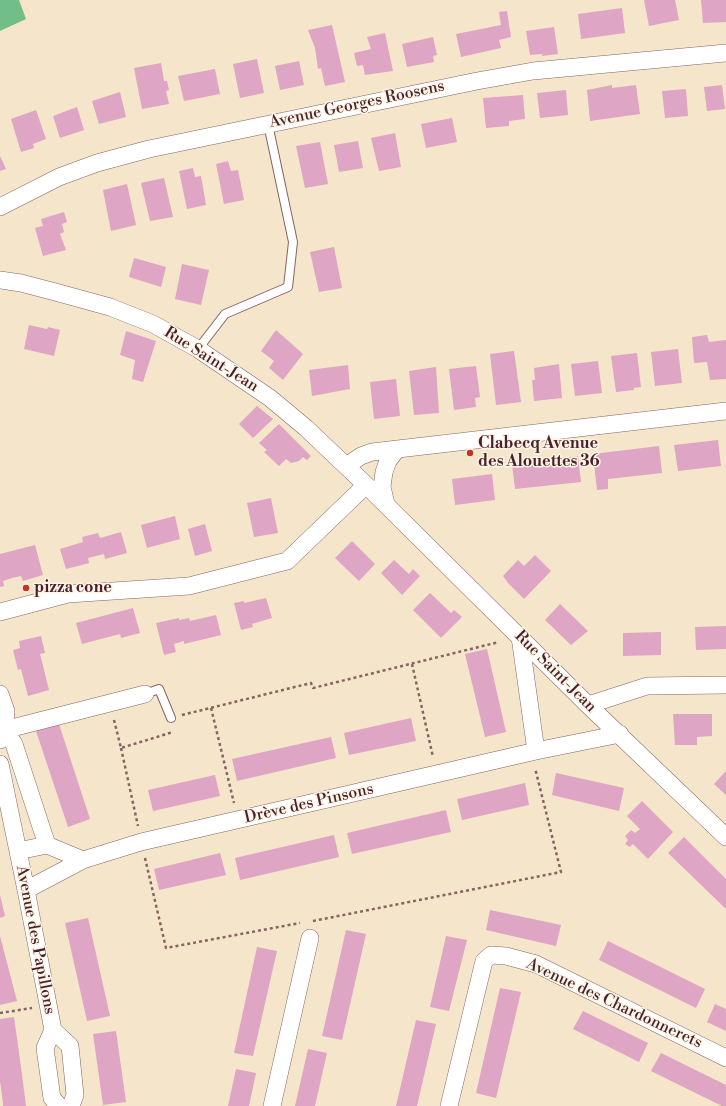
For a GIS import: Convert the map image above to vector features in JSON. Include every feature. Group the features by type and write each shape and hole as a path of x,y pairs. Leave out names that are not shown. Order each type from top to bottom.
{"street":[{"name":"Avenue Georges Roosens","path":"0,207 59,177 97,163 149,148 477,81 533,71 726,53"},
{"name":"Rue Saint-Jean","path":"0,280 21,283 110,307 153,324 198,348 270,398 306,428 386,504 588,705 726,836"},
{"path":"346,466 361,456 372,452 726,411"},
{"path":"386,504 382,487 384,472 388,461 397,449"},
{"path":"0,612 68,594 189,586 287,561 366,485"},
{"path":"520,637 534,752"},
{"path":"588,705 647,686 726,685"},
{"path":"0,694 6,711 2,735"},
{"path":"2,735 146,694"},
{"name":"Drève des Pinsons","path":"26,890 83,860 141,842 534,752 620,734"},
{"path":"2,735 14,744 47,845 83,860"},
{"name":"Avenue des Papillons","path":"0,764 53,1030 70,1046 75,1095 71,1106"},
{"name":"Avenue des Papillons","path":"18,851 47,845"},
{"path":"272,1106 310,938"},
{"name":"Avenue des Chardonnerets","path":"449,1106 484,961 491,955 506,956 536,964 726,1058"},
{"name":"Avenue des Papillons","path":"53,1030 45,1048 52,1098 59,1106"}],"lane":[{"path":"198,348 225,314 288,286 293,242 268,124"},
{"path":"146,694 159,689 170,718"}],"path":[{"path":"121,748 174,731 170,718 311,683 313,688 520,637"},
{"path":"412,664 437,774"},
{"path":"109,704 121,748 166,948 561,872 534,752"},
{"path":"211,708 238,820"},
{"path":"0,1013 48,1006"}],"green space":[{"path":"0,0 19,0 26,19 0,31"}],"building":[{"path":"644,0 675,0 679,20 649,26"},
{"path":"701,0 726,0 726,22 703,23"},
{"path":"622,8 625,33 581,39 578,14"},
{"path":"507,11 511,37 499,40 501,48 461,57 456,34 501,25 499,12"},
{"path":"332,25 345,82 325,86 321,68 318,69 315,48 308,30"},
{"path":"554,27 558,54 542,56 542,54 530,55 526,31"},
{"path":"385,33 393,71 365,75 363,65 357,66 354,53 371,49 367,37"},
{"path":"433,37 437,55 433,56 434,62 407,67 402,44"},
{"path":"257,59 264,93 240,98 233,64"},
{"path":"299,61 304,85 280,90 275,66"},
{"path":"161,63 164,81 167,81 169,90 166,91 169,104 142,109 134,68"},
{"path":"215,69 220,94 184,101 178,76"},
{"path":"612,85 612,88 636,85 640,114 590,121 587,90"},
{"path":"722,85 725,109 707,111 704,87"},
{"path":"686,89 688,116 665,118 662,91"},
{"path":"566,90 568,115 540,118 537,93"},
{"path":"120,92 126,117 99,124 92,101"},
{"path":"523,95 525,119 509,121 509,126 486,128 483,98"},
{"path":"77,107 84,130 60,138 53,116"},
{"path":"36,110 46,139 33,144 34,148 21,152 11,119"},
{"path":"452,118 457,142 426,148 421,124"},
{"path":"395,133 401,167 379,171 371,138"},
{"path":"358,141 363,168 339,172 334,145"},
{"path":"320,142 328,184 305,188 296,146"},
{"path":"0,156 6,169 0,171"},
{"path":"228,161 231,171 238,170 244,200 224,204 216,164"},
{"path":"193,168 195,177 201,176 206,205 187,209 179,171"},
{"path":"164,178 173,217 150,221 141,183"},
{"path":"127,184 136,225 111,231 103,190"},
{"path":"64,212 67,222 62,224 64,232 60,234 66,250 43,256 35,228 43,226 41,219"},
{"path":"334,247 342,288 319,292 310,252"},
{"path":"134,258 166,267 161,287 129,277"},
{"path":"182,264 209,270 201,305 175,299"},
{"path":"29,325 60,330 54,356 24,349"},
{"path":"276,330 303,354 283,380 269,368 274,361 261,351"},
{"path":"126,331 156,341 143,382 132,379 135,360 120,355"},
{"path":"707,335 709,342 726,340 726,379 710,380 707,362 694,363 692,337"},
{"path":"678,349 682,383 655,386 651,352"},
{"path":"514,351 521,402 496,405 490,354"},
{"path":"637,353 641,387 634,388 634,390 616,392 611,356"},
{"path":"598,361 602,393 575,396 571,364"},
{"path":"559,364 562,398 534,401 532,380 535,380 534,368"},
{"path":"348,365 350,389 312,396 309,370"},
{"path":"476,366 480,397 475,398 476,407 454,410 449,369"},
{"path":"436,367 439,413 414,415 409,371"},
{"path":"396,379 400,416 374,419 370,382"},
{"path":"257,406 273,419 253,438 239,424"},
{"path":"279,424 311,456 307,460 303,457 299,461 291,463 286,459 279,466 264,452 267,450 259,443"},
{"path":"718,440 721,466 678,471 674,445"},
{"path":"659,446 662,473 608,479 608,489 597,490 593,454"},
{"path":"578,456 581,482 515,489 512,464"},
{"path":"492,474 495,500 455,505 452,479"},
{"path":"271,498 278,533 254,537 247,503"},
{"path":"175,516 180,539 147,548 141,525"},
{"path":"205,524 212,551 195,556 188,529"},
{"path":"121,532 127,553 105,559 104,554 88,558 89,563 66,569 60,549 83,542 82,537 98,533 100,538"},
{"path":"352,541 375,564 359,581 335,558"},
{"path":"35,545 43,575 23,581 21,576 12,578 3,581 4,586 0,587 0,554"},
{"path":"535,555 551,571 524,599 503,576 518,560 524,566"},
{"path":"394,560 409,574 413,569 420,576 402,595 381,573"},
{"path":"430,593 451,613 454,610 462,617 441,638 413,610"},
{"path":"266,598 272,618 252,624 253,627 241,630 234,603 244,601 244,603"},
{"path":"560,604 588,631 571,645 545,620"},
{"path":"133,608 140,633 121,638 120,634 82,644 76,623"},
{"path":"216,615 221,635 184,644 184,641 174,644 176,652 164,655 156,623 179,618 179,620 189,618 190,621"},
{"path":"726,626 726,649 696,650 695,627"},
{"path":"661,632 661,655 623,656 623,633"},
{"path":"41,636 45,653 40,654 49,690 28,696 21,669 18,670 13,650 20,648 19,641"},
{"path":"487,649 506,732 485,737 465,654"},
{"path":"673,714 712,714 712,736 697,737 697,745 675,745"},
{"path":"411,718 416,741 349,755 344,733"},
{"path":"59,724 90,819 68,827 36,731"},
{"path":"331,737 336,758 237,781 232,759"},
{"path":"726,771 726,795 714,784"},
{"path":"556,773 624,788 619,811 552,795"},
{"path":"215,775 220,796 153,811 148,790"},
{"path":"525,783 529,805 462,820 457,799"},
{"path":"642,801 673,832 648,859 633,844 630,847 625,844 628,840 625,836 631,830 635,833 640,829 627,816"},
{"path":"446,810 451,832 352,854 347,833"},
{"path":"334,835 339,857 240,880 235,858"},
{"path":"684,837 726,879 726,909 668,853"},
{"path":"220,853 226,875 159,890 154,869"},
{"path":"0,895 5,916 0,918"},
{"path":"490,910 561,925 556,946 486,930"},
{"path":"88,918 110,1016 87,1021 65,923"},
{"path":"346,930 366,934 342,1040 322,1036"},
{"path":"0,936 17,1001 0,1005"},
{"path":"446,936 467,940 449,1011 430,1007"},
{"path":"608,941 705,989 696,1008 599,960"},
{"path":"257,947 277,951 253,1056 234,1053"},
{"path":"500,988 521,992 496,1098 476,1093"},
{"path":"715,1004 726,1009 726,1031 707,1022"},
{"path":"583,1011 648,1043 639,1062 573,1029"},
{"path":"14,1017 26,1106 3,1106 0,1081 0,1019"},
{"path":"416,1020 436,1024 417,1106 396,1106"},
{"path":"116,1031 126,1102 103,1105 93,1034"},
{"path":"308,1049 327,1053 315,1106 295,1106"},
{"path":"661,1053 726,1085 726,1106 722,1106 651,1071"},
{"path":"236,1069 256,1073 249,1106 228,1106"}],"place":[{"name":"Clabecq Avenue des Alouettes 36","path":"470,453"},
{"name":"pizza cone","path":"26,588"}]}
